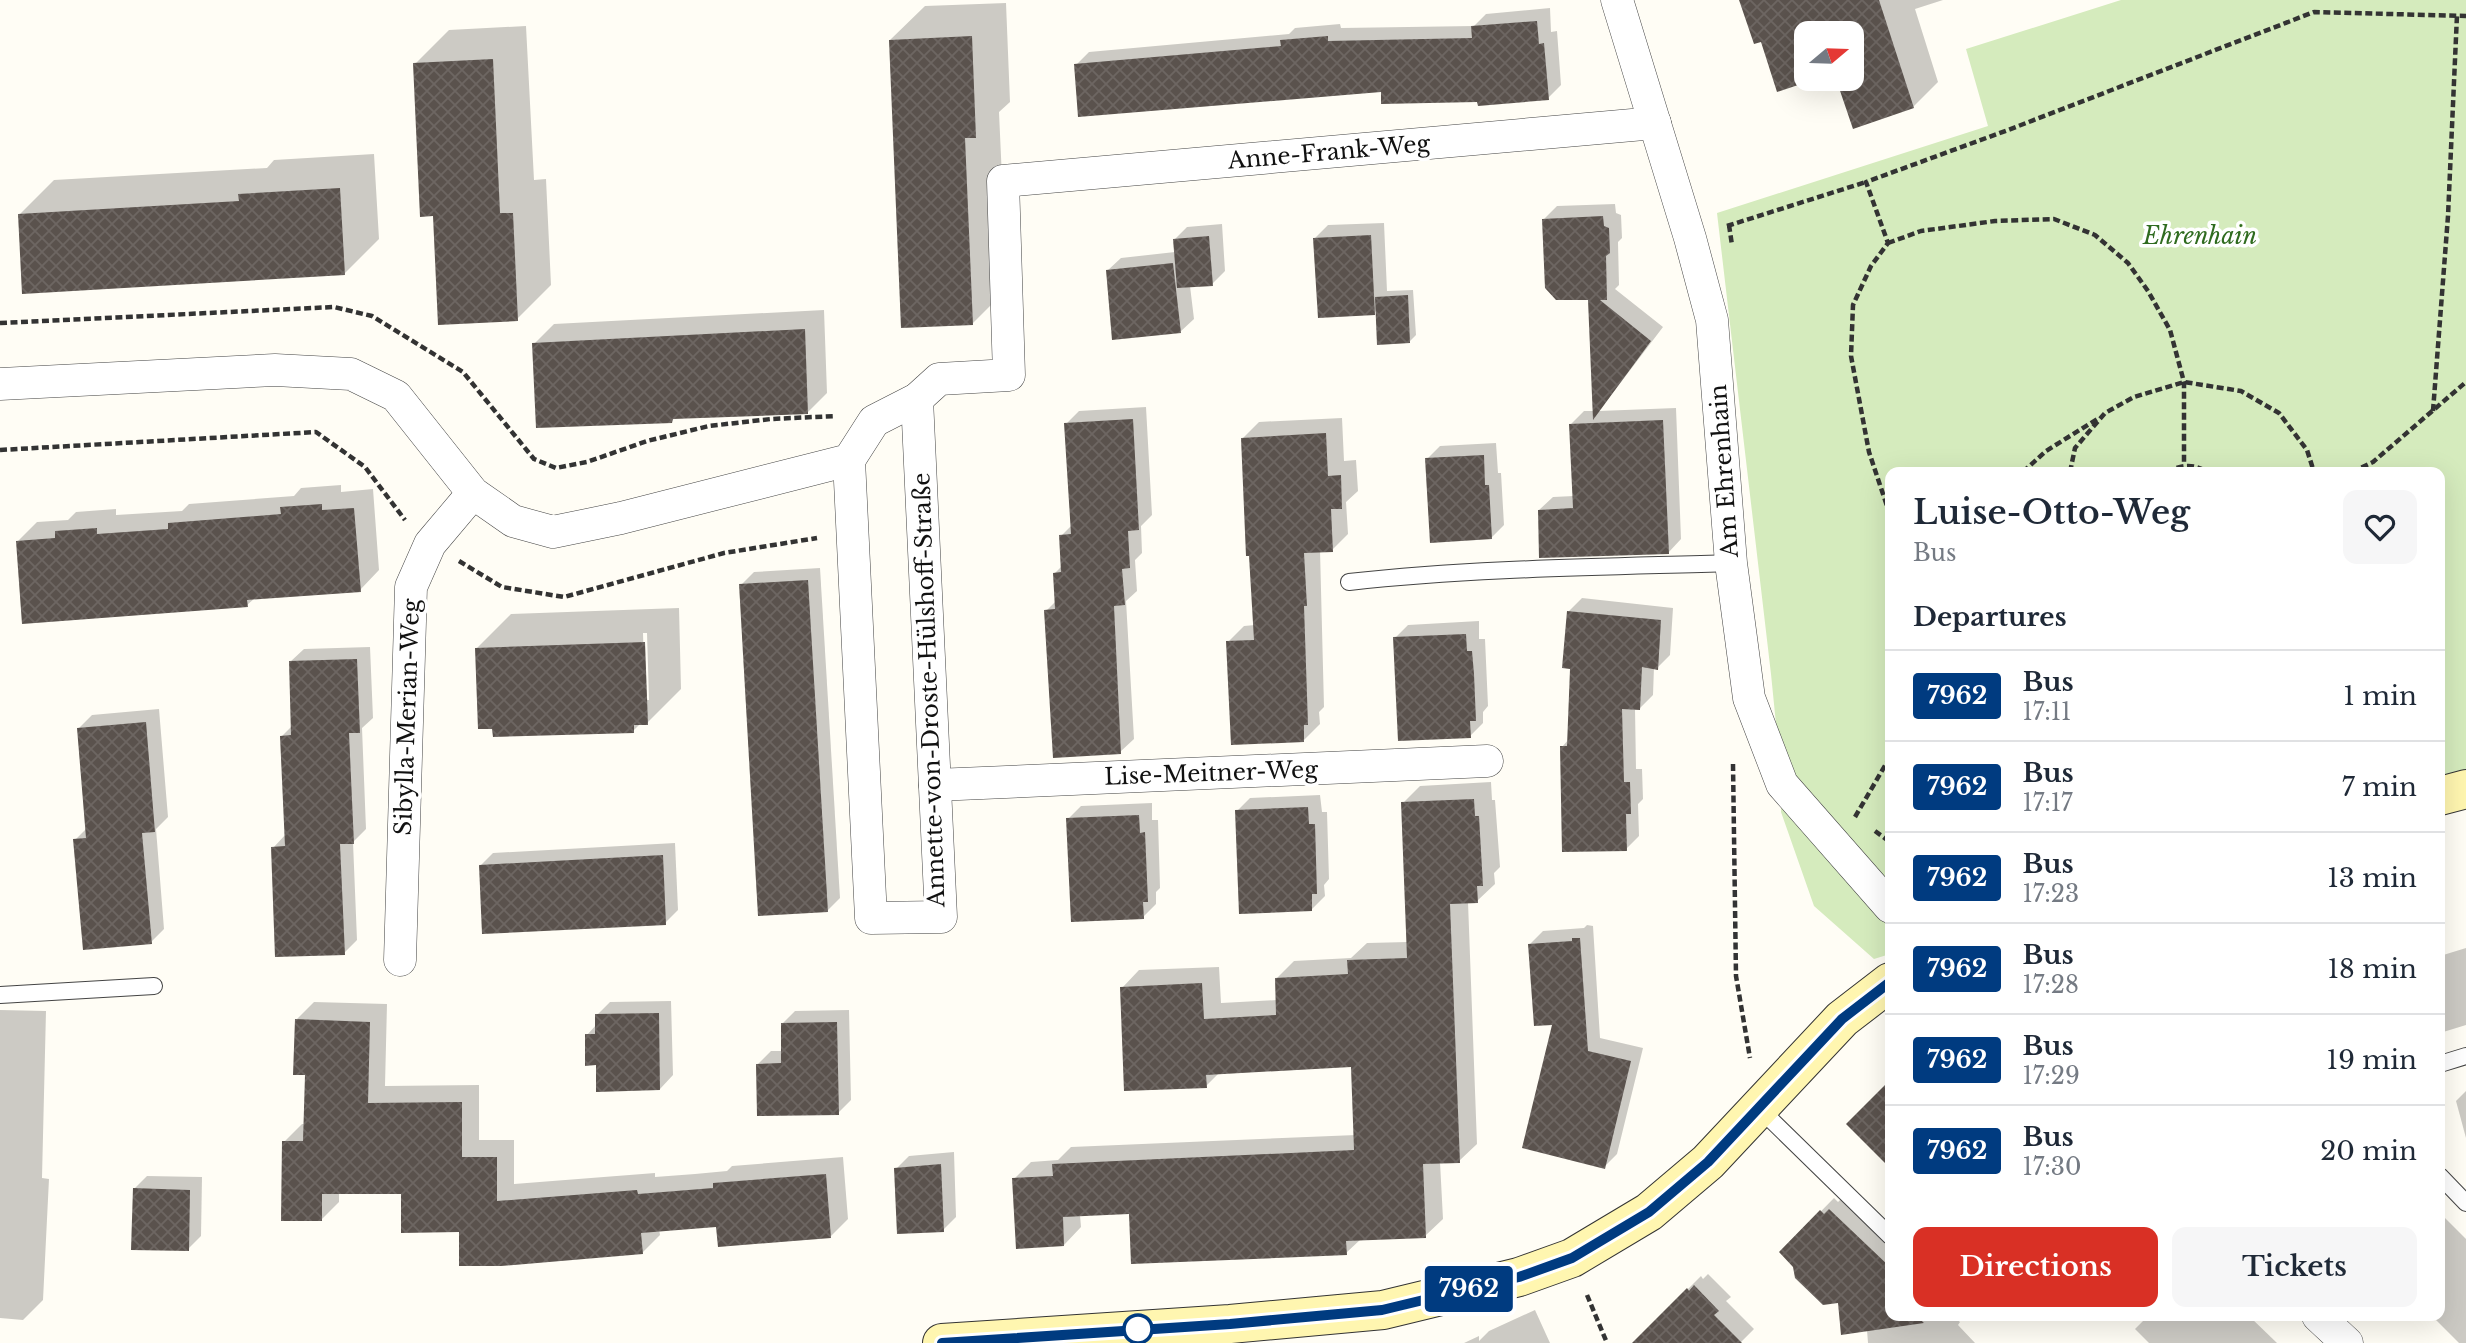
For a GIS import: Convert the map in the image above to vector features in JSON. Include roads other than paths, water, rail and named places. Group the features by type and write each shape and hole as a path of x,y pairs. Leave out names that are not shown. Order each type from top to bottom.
{"main road":[{"path":"2445,795 2466,789"},
{"path":"942,1343 1230,1324 1382,1310 1519,1277 1572,1258 1649,1212 1708,1162 1842,1019 1885,986"}],"street":[{"name":"Am Ehrenhain","path":"1617,0 1656,122 1712,320 1731,563 1749,698 1782,784 1885,901"},
{"name":"Anne-Frank-Weg","path":"916,399 939,379 1009,375 1003,181 1656,122"},
{"path":"0,384 275,370 351,374 396,396 473,493 513,521 553,532 621,519 849,460 874,421 916,399"},
{"name":"Annette-von-Droste-Hülshoff-Straße","path":"849,460 871,918 941,917 916,399"},
{"name":"Sibylla-Merian-Weg","path":"400,960 411,587 430,544 473,493"},
{"name":"Lise-Meitner-Weg","path":"935,785 1487,761"},
{"path":"2323,1321 2347,1343"}],"lane":[{"path":"1349,582 1478,572 1731,563"},
{"path":"0,995 154,986"},
{"path":"2445,1062 2466,1056"},
{"path":"1759,1108 1885,1231"},
{"path":"2445,1181 2466,1203"}],"park label":[{"name":"Ehrenhain","path":"2200,236"}]}
